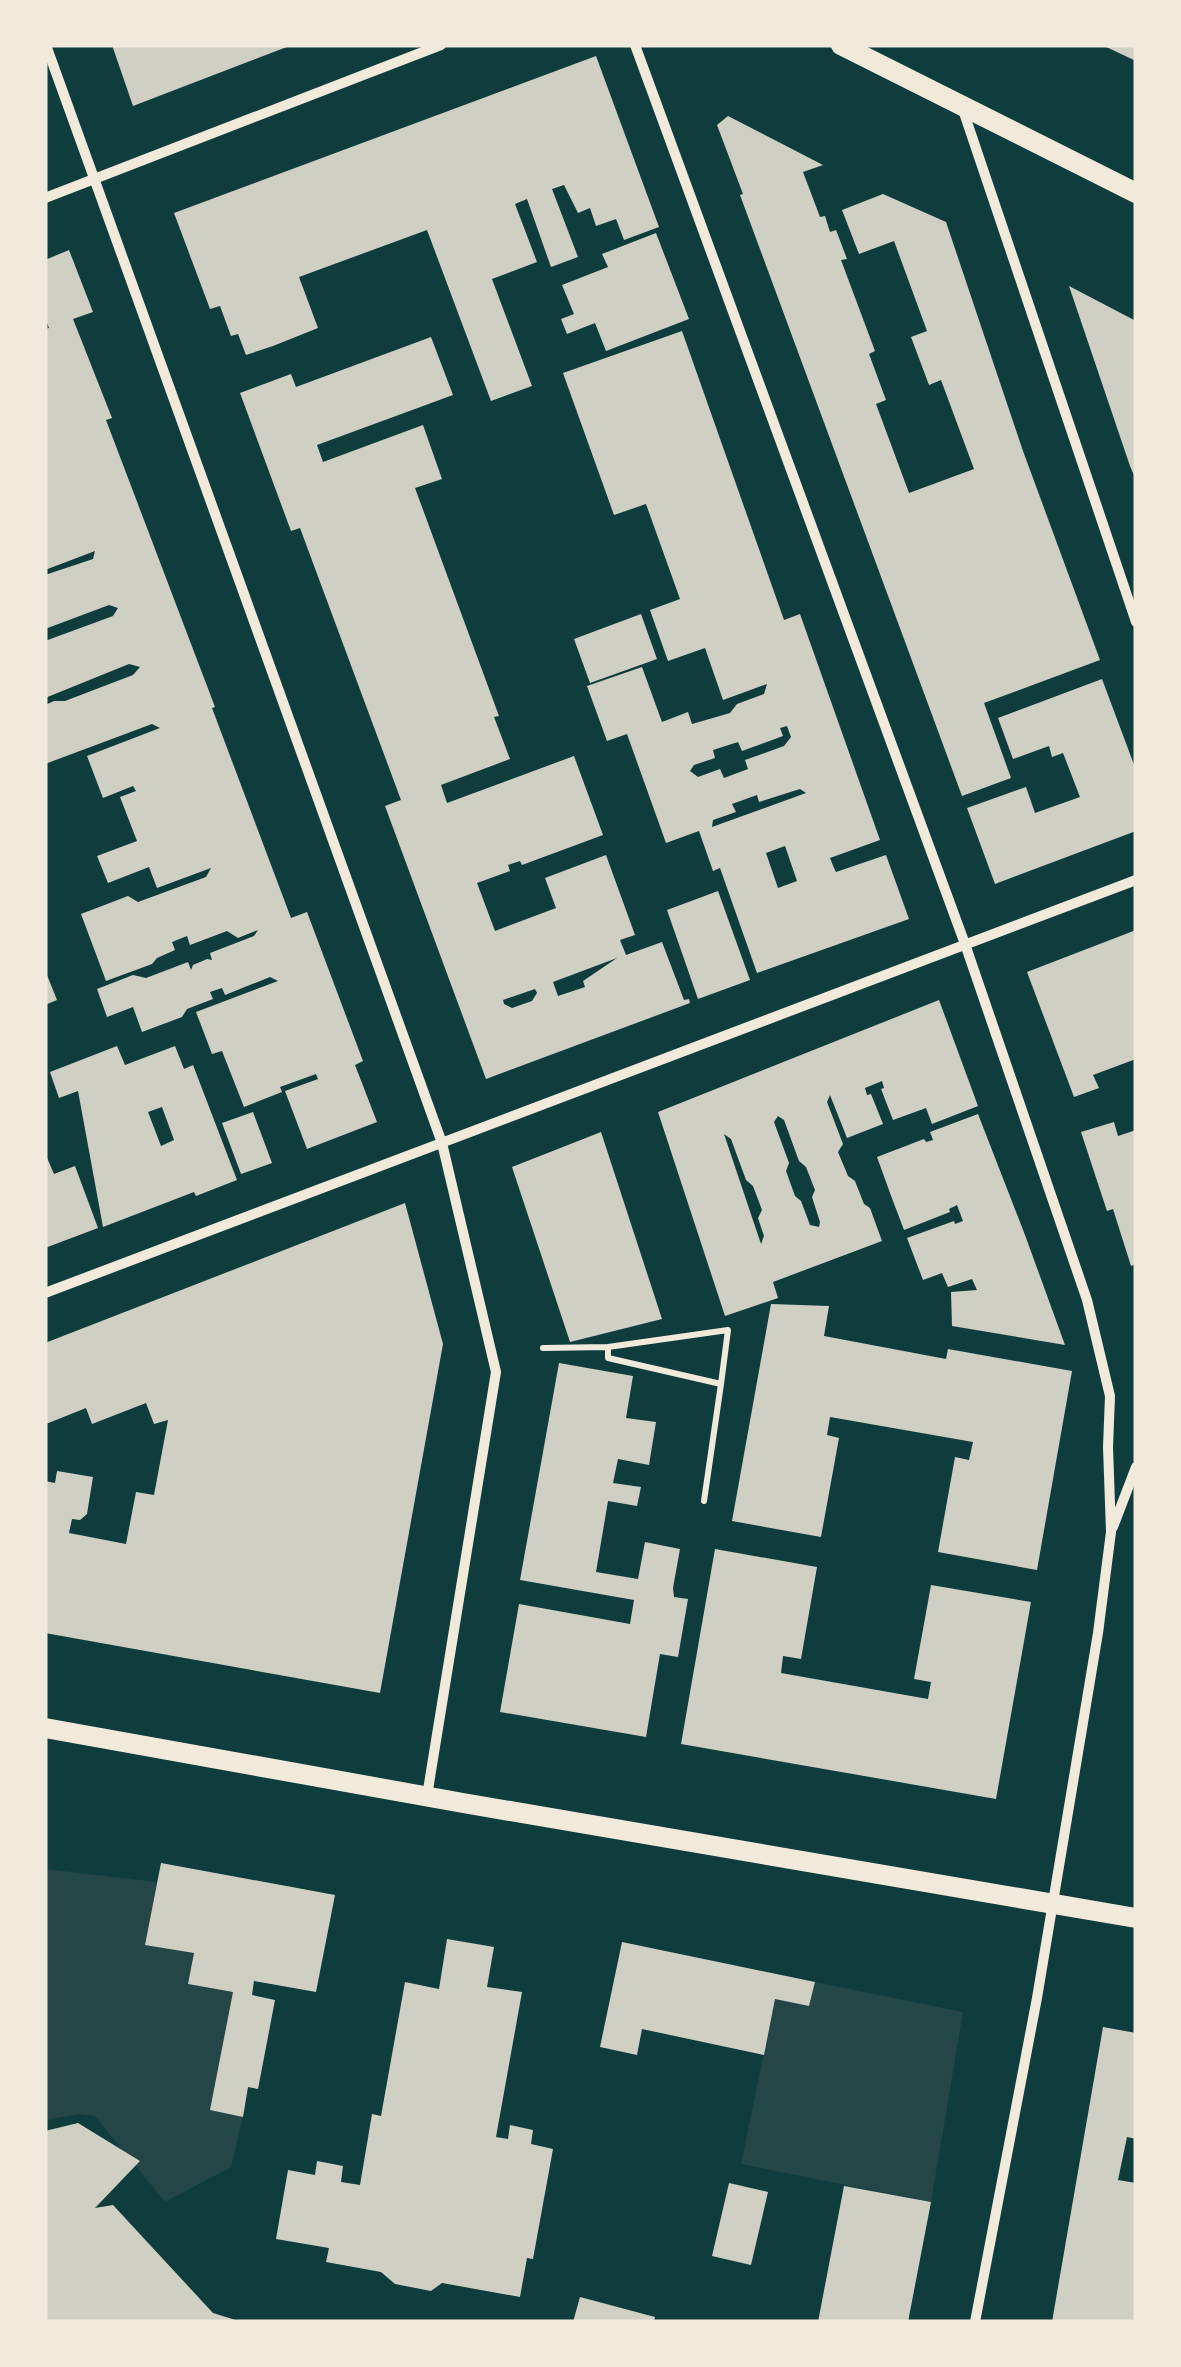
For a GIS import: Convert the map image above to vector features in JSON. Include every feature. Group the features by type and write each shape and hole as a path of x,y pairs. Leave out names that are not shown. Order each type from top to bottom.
{"main road":[{"path":"840,45 1136,193"},
{"path":"45,1728 1136,1918"}],"street":[{"path":"46,45 442,1143 496,1372 427,1797"},
{"path":"45,198 441,45"},
{"path":"635,45 965,944 1087,1300 1110,1396 1110,1532 1098,1633 1054,1903 975,2322"},
{"path":"962,106 1136,622"},
{"path":"45,1293 1136,880"},
{"path":"1110,1532 1136,1467"}],"path":[{"path":"542,1348 608,1347 728,1330 704,1501"},
{"path":"608,1347 608,1358 722,1384"}],"shaded area":[{"path":"45,1869 157,1882 146,1944 194,1953 188,1984 233,1992 211,2110 243,2117 231,2167 165,2202 95,2116 80,2114 45,2120"},
{"path":"815,1982 963,2012 931,2202 741,2164 775,1999 809,2006"}],"building":[{"path":"112,45 292,45 133,106"},
{"path":"1102,45 1136,45 1136,61"},
{"path":"596,56 659,227 624,240 616,219 596,226 590,208 578,213 564,185 552,189 578,257 551,267 527,199 515,204 537,262 492,279 532,386 491,401 427,230 299,277 318,328 273,346 246,355 238,334 231,336 220,306 210,309 174,213"},
{"path":"728,116 823,165 803,172 820,217 825,216 830,232 836,230 847,259 841,260 875,351 869,354 886,400 876,404 909,493 974,469 941,380 929,385 911,337 927,331 894,241 859,254 842,210 883,194 946,222 1023,451 1100,660 984,703 1011,778 962,796 740,195 743,194 717,125"},
{"path":"656,233 689,319 606,351 595,323 567,334 561,319 574,314 562,285 608,267 602,254"},
{"path":"69,250 93,312 73,319 112,418 106,420 291,918 307,912 363,1061 355,1065 377,1122 307,1149 285,1091 318,1079 316,1074 280,1087 282,1092 244,1107 222,1051 212,1054 196,1012 278,981 270,977 225,995 222,988 210,992 213,999 187,1009 182,1017 142,1032 133,1007 107,1017 97,989 133,975 146,978 188,962 191,970 193,965 212,960 210,953 254,936 258,930 238,938 227,931 190,945 187,936 172,942 175,950 152,964 106,981 81,914 128,896 138,902 206,877 211,868 157,888 149,867 108,883 97,856 137,841 120,797 136,791 133,786 103,798 87,756 160,728 152,724 45,764 45,705 133,675 140,667 129,664 45,698 45,641 113,616 118,608 109,605 45,629 45,575 93,559 95,551 45,570 45,329 49,328 45,318 45,260"},
{"path":"1069,286 1136,321 1136,480 1130,466"},
{"path":"682,331 784,620 800,614 880,840 830,858 836,872 886,855 909,919 757,973 720,868 713,871 699,831 666,843 627,734 607,741 587,686 642,667 662,722 688,712 692,724 730,713 737,704 764,694 767,684 723,700 705,648 668,661 650,610 680,599 646,504 614,515 563,373","holes":["787,726 791,737 784,746 745,760 748,769 724,778 720,769 698,777 690,771 694,765 715,758 713,750 738,742 742,751 783,736 780,728","800,789 806,793 712,827 713,820 736,812 732,804 757,795 759,802","785,846 797,881 778,888 766,853"]},
{"path":"431,337 453,395 317,445 323,462 423,425 442,479 415,488 499,716 494,717 510,759 441,785 447,803 574,756 603,835 522,865 520,861 508,865 510,871 477,883 495,931 556,908 545,878 606,855 635,935 620,940 626,955 662,942 684,1000 689,999 690,1003 486,1079 385,806 401,800 300,528 291,531 240,393 291,374 296,387","holes":["617,958 583,981 585,987 558,996 553,982","535,989 532,1001 512,1008 504,1004 503,1000"]},
{"path":"641,614 657,659 590,683 574,639"},
{"path":"1102,679 1136,770 1136,831 995,884 967,808 1026,787 1035,813 1080,797 1063,753 1052,757 1049,746 1013,759 998,718"},
{"path":"718,891 750,980 698,999 667,910"},
{"path":"1136,930 1136,1059 1093,1075 1099,1088 1074,1097 1027,972"},
{"path":"45,970 57,1000 45,1005"},
{"path":"939,1000 978,1106 932,1124 926,1108 893,1120 881,1089 882,1081 865,1088 883,1124 847,1138 830,1095 827,1102 843,1144 838,1152 864,1204 870,1208 882,1241 773,1282 778,1298 725,1316 658,1112","holes":["778,1116 784,1120 815,1190 812,1197 819,1227 810,1225 801,1201 795,1196 786,1171 789,1163 774,1122","724,1134 731,1139 762,1210 758,1218 764,1236 761,1244"]},
{"path":"117,1046 125,1065 175,1046 184,1069 193,1065 237,1180 103,1227 78,1091 59,1098 50,1072","holes":["162,1107 174,1140 161,1146 148,1112"]},
{"path":"253,1112 272,1163 241,1174 222,1123"},
{"path":"978,1114 1065,1345 952,1326 951,1292 977,1290 972,1279 948,1287 942,1273 923,1280 907,1238 963,1221 957,1205 950,1212 904,1230 890,1193 877,1157 924,1139 933,1140 930,1132"},
{"path":"1114,1122 1118,1136 1136,1130 1136,1264 1131,1266 1113,1209 1107,1211 1081,1132"},
{"path":"601,1132 662,1319 570,1342 512,1167"},
{"path":"45,1153 54,1174 75,1166 98,1228 45,1248"},
{"path":"405,1203 443,1344 380,1693 45,1633 45,1481 55,1483 57,1471 93,1477 87,1514 80,1520 72,1519 69,1533 126,1544 136,1492 154,1495 168,1420 154,1424 146,1403 92,1424 86,1408 46,1424 45,1343"},
{"path":"771,1304 829,1306 824,1336 946,1359 948,1349 1072,1371 1037,1570 938,1552 955,1457 969,1460 973,1442 830,1417 827,1435 839,1438 821,1537 732,1521"},
{"path":"559,1363 633,1376 626,1418 656,1422 649,1465 618,1459 613,1483 641,1487 637,1506 608,1501 596,1572 638,1579 645,1542 680,1549 674,1597 688,1599 678,1657 660,1654 646,1737 500,1712 519,1604 630,1624 634,1600 520,1580"},
{"path":"715,1549 817,1567 801,1659 783,1656 781,1673 928,1699 931,1682 914,1679 931,1585 1031,1602 996,1799 681,1744"},
{"path":"161,1863 335,1895 316,1992 254,1981 252,1995 275,2000 258,2089 248,2087 243,2117 210,2110 233,1992 188,1984 194,1953 145,1945"},
{"path":"447,1939 494,1947 487,1987 522,1992 496,2137 508,2139 510,2125 533,2130 531,2144 553,2149 533,2259 527,2258 520,2297 442,2283 431,2291 395,2284 381,2272 326,2262 329,2248 276,2239 288,2170 315,2175 317,2161 343,2166 341,2182 360,2185 372,2114 381,2116 405,1982 439,1989"},
{"path":"622,1942 815,1982 809,2006 775,1999 764,2055 642,2029 637,2055 600,2047"},
{"path":"1103,2027 1136,2033 1136,2139 1127,2137 1118,2180 1136,2183 1136,2322 1052,2322"},
{"path":"78,2123 140,2161 95,2208 113,2205 213,2313 242,2322 47,2322 45,2131"},
{"path":"729,2183 768,2192 751,2265 712,2256"},
{"path":"844,2186 931,2202 908,2322 818,2322"},
{"path":"580,2297 655,2317 654,2322 573,2322"}]}
